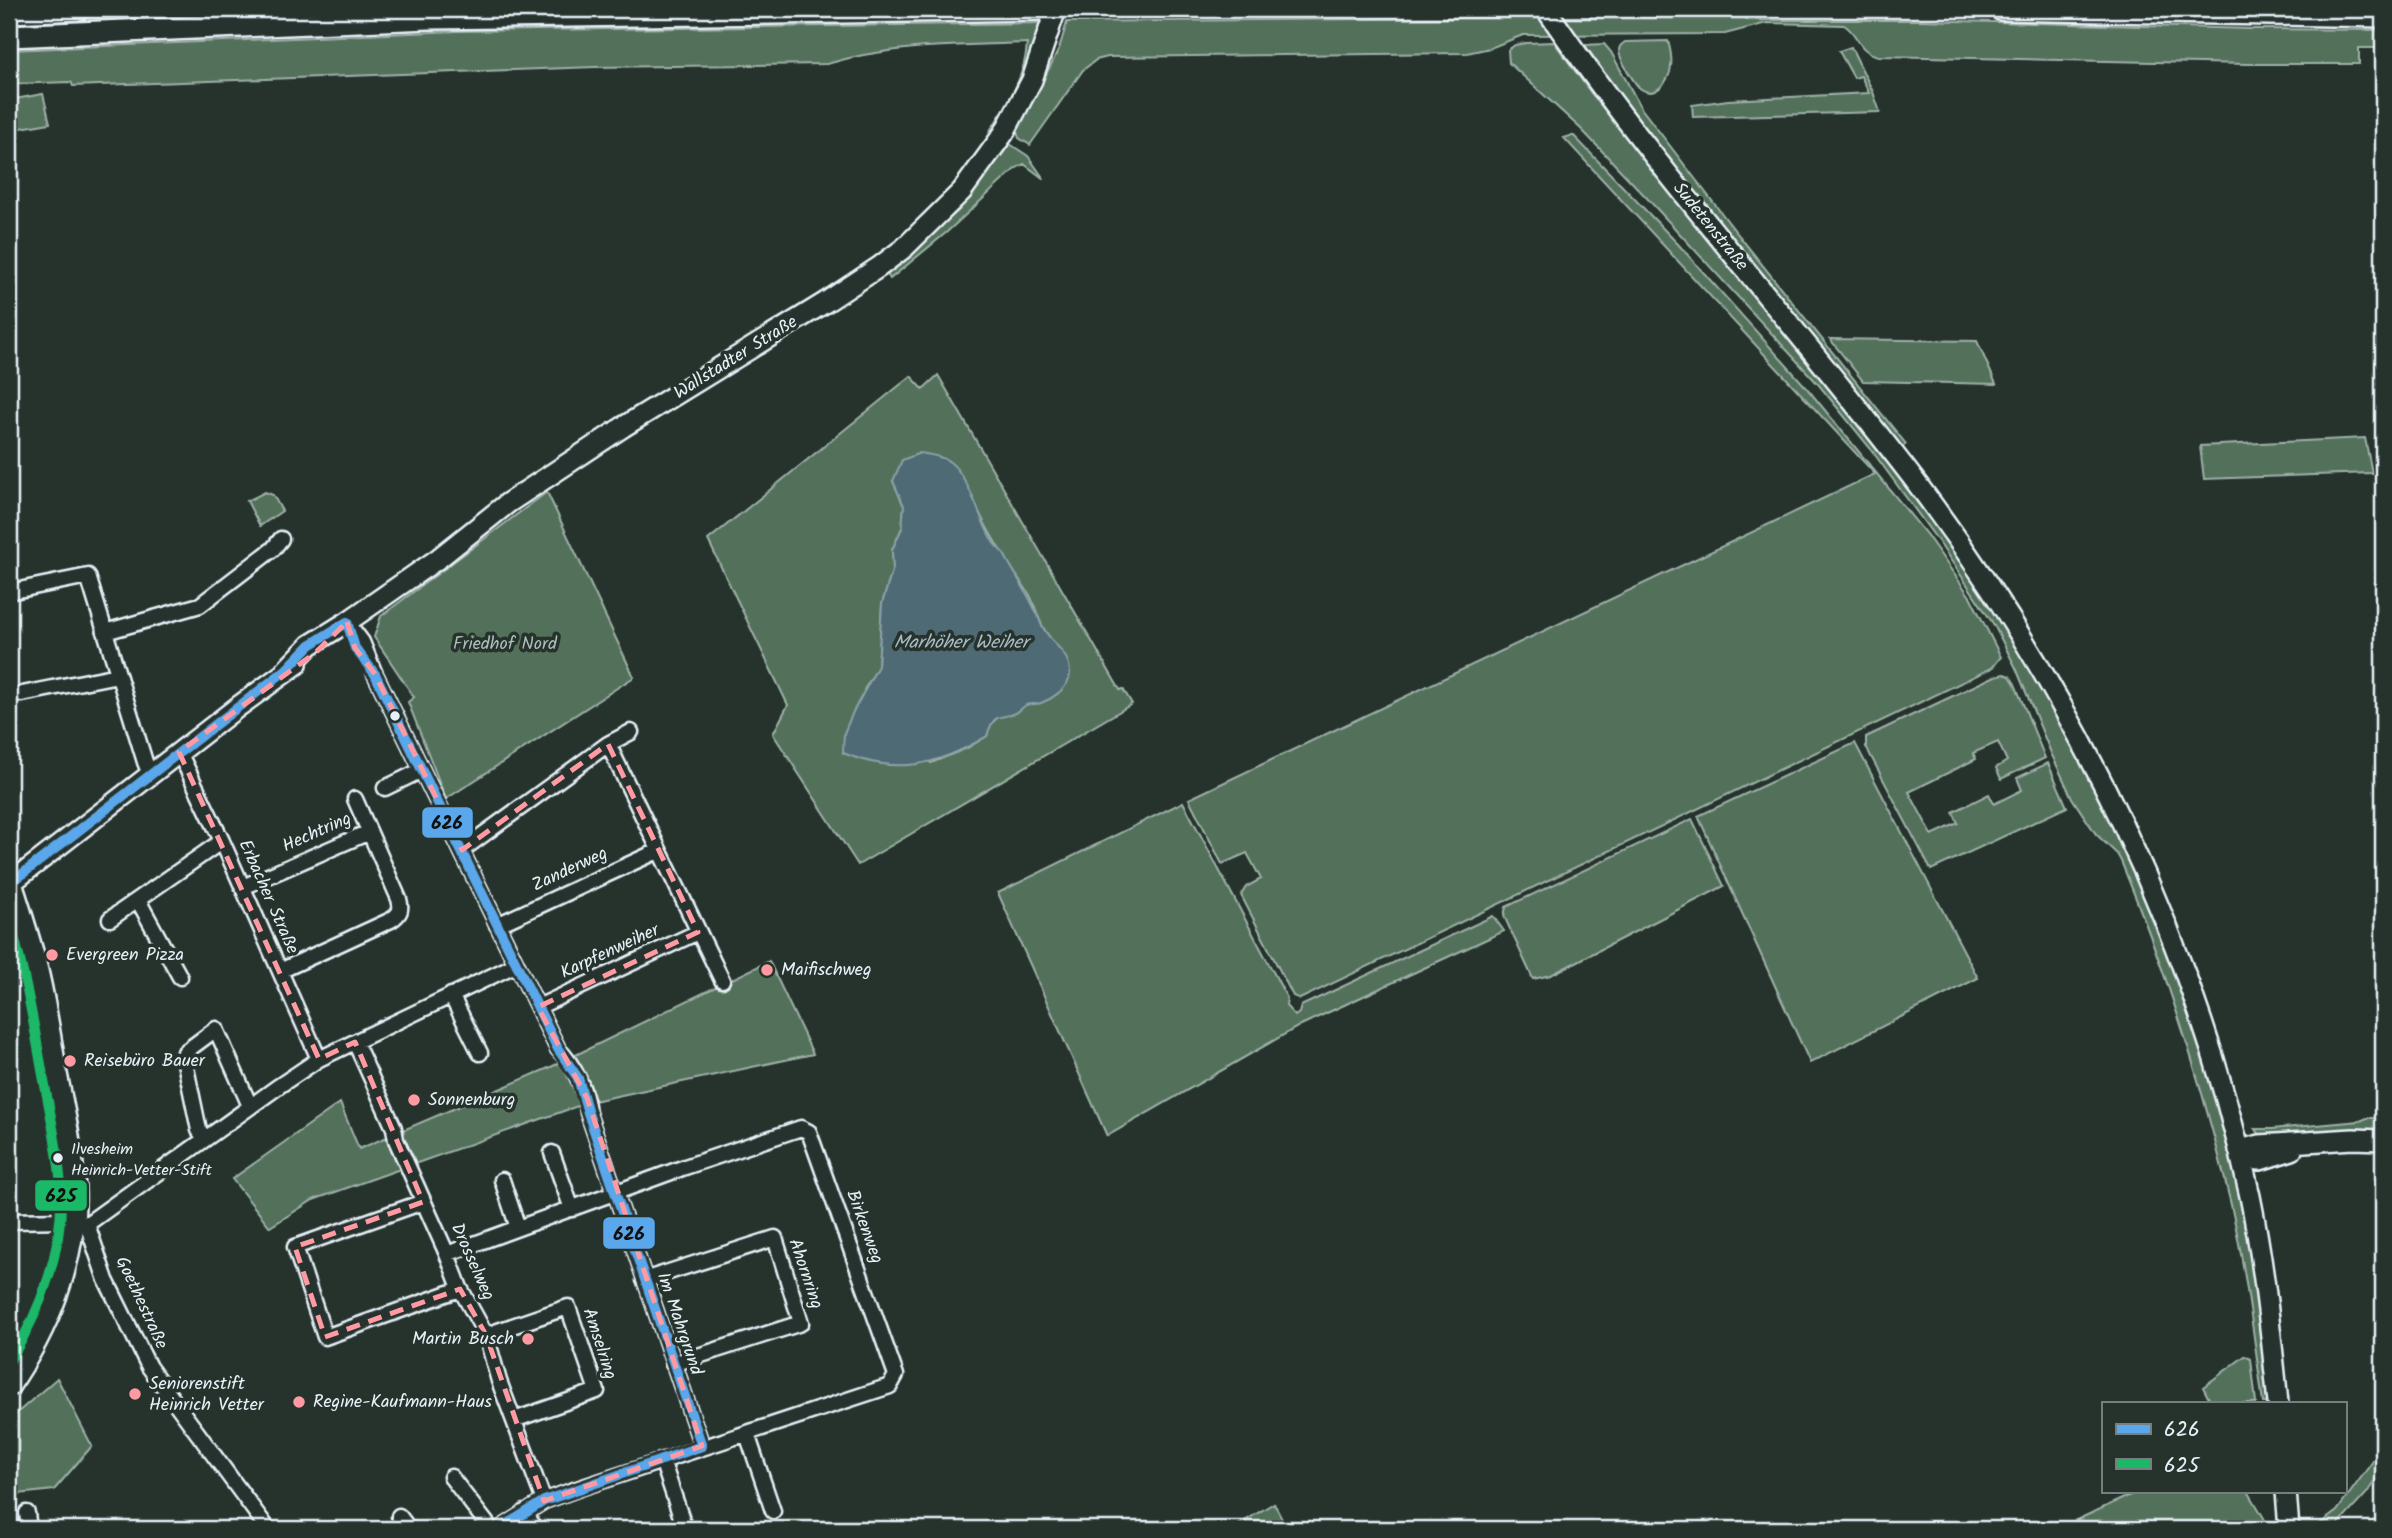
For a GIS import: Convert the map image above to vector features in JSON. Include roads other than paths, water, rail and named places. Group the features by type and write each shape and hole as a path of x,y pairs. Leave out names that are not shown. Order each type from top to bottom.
{"highway":[{"path":"9,12 78,9"},
{"path":"2001,9 2383,16"},
{"path":"9,36 429,18 1050,19"}],"main road":[{"name":"Sudetenstraße","path":"1546,9 1576,54 1657,161 1883,440 1953,534 2020,634 2073,727 2119,817 2155,901 2193,996 2215,1065 2251,1201 2267,1297 2278,1402"},
{"name":"Wallstadter Straße","path":"10,879 286,670 315,653 347,622 439,558 508,503 826,302 904,248 945,210 977,173 1022,101 1050,19"},
{"path":"9,1387 26,1362 51,1310 80,1222 66,1118 39,973 10,879"},
{"path":"2240,1154 2260,1145 2353,1139 2383,1140"},
{"path":"2240,1154 2260,1160 2310,1143"},
{"path":"2251,1201 2272,1157"},
{"path":"2286,1492 2289,1529"}],"street":[{"path":"105,632 200,605 273,549 281,539"},
{"path":"9,592 88,576 150,774"},
{"name":"Im Mahrgrund","path":"347,622 355,648 375,674 558,1049 568,1058 587,1098 587,1113 702,1446"},
{"path":"22,694 118,676"},
{"path":"462,850 608,744 631,732"},
{"path":"608,744 722,980"},
{"name":"Erbacher Straße","path":"179,752 243,887 319,1059"},
{"path":"385,788 422,770"},
{"name":"Hechtring","path":"280,971 399,914 399,899 355,799"},
{"name":"Hechtring","path":"243,887 369,832"},
{"path":"110,919 222,841"},
{"name":"Zanderweg","path":"498,925 659,851"},
{"path":"138,900 180,977"},
{"name":"Karpfenweiher","path":"538,1007 698,932"},
{"path":"9,1221 80,1222 319,1059 517,964"},
{"path":"451,995 480,1053"},
{"path":"205,1139 200,1130 184,1058 185,1052 216,1029 250,1106"},
{"name":"Drosselweg","path":"355,1042 394,1128 396,1140 460,1289 486,1335 544,1501"},
{"name":"Birkenweg","path":"447,1254 801,1128 809,1132 896,1375 890,1386 747,1434 702,1446"},
{"path":"552,1153 572,1209"},
{"path":"502,1180 518,1228"},
{"path":"424,1202 295,1247 325,1337 460,1289"},
{"name":"Goethestraße","path":"80,1222 149,1367 268,1529"},
{"name":"Ahornring","path":"644,1280 775,1238 801,1322 673,1364"},
{"name":"Amselring","path":"486,1335 568,1307 597,1391 514,1420"},
{"path":"747,1434 773,1511"},
{"path":"499,1529 544,1501 702,1446"},
{"path":"662,1460 685,1529"},
{"path":"451,1477 491,1529"},
{"path":"524,1512 536,1529"},
{"path":"27,1513 29,1529"},
{"path":"399,1516 409,1529"}],"water":[{"name":"Marhöher Weiher","path":"920,453 943,458 957,469 993,542 1004,554 1029,596 1044,631 1065,656 1070,671 1067,683 1058,694 1041,703 1026,705 1011,715 999,717 993,722 987,736 969,746 917,764 882,764 843,753 844,733 878,666 882,604 893,568 892,550 902,528 904,506 893,481 902,460"}],"place":[{"name":"Evergreen Pizza","path":"52,955"},
{"name":"Maifischweg","path":"767,970"},
{"name":"Reisebüro Bauer","path":"70,1061"},
{"name":"Sonnenburg","path":"414,1100"},
{"name":"Ilvesheim Heinrich-Vetter-Stift","path":"58,1158"},
{"name":"Martin Busch","path":"528,1339"},
{"name":"Seniorenstift Heinrich Vetter","path":"135,1394"},
{"name":"Regine-Kaufmann-Haus","path":"299,1402"}],"park label":[{"name":"Friedhof Nord","path":"505,644"}]}
